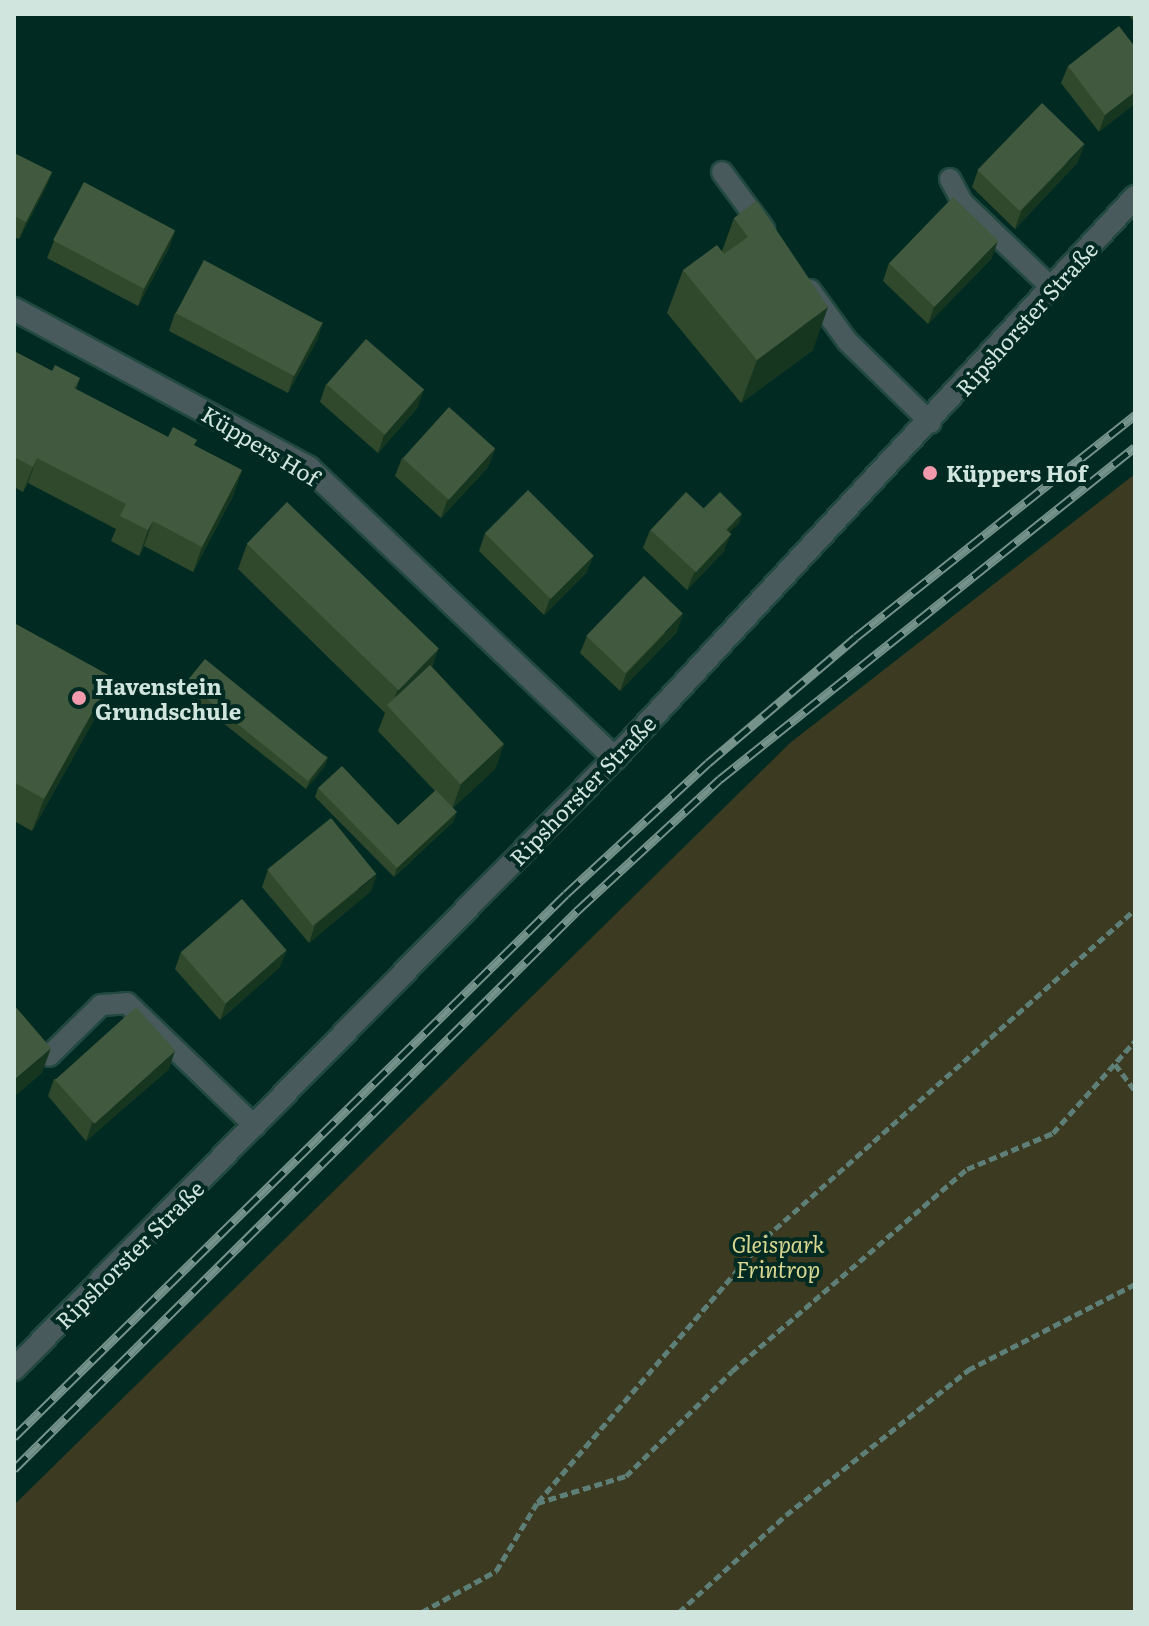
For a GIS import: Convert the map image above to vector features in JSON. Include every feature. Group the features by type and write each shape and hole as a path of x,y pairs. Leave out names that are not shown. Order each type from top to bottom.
{"street":[{"name":"Ripshorster Straße","path":"14,1369 615,758 931,423 1135,197"},
{"name":"Küppers Hof","path":"14,309 309,468 615,758"}],"lane":[{"path":"722,172 776,245"},
{"path":"950,179 963,203 1053,289"},
{"path":"794,269 847,341 931,423"},
{"path":"49,1056 101,1005 127,1003 255,1126"}],"path":[{"path":"422,1612 496,1571 537,1503 766,1237 1135,909"},
{"path":"537,1503 626,1476 732,1371 967,1169 1053,1133 1135,1041"},
{"path":"1115,1064 1135,1091"},
{"path":"679,1612 774,1524 968,1370 1135,1284"}],"green space":[{"name":"Gleispark Frintrop","path":"1135,474 1135,1612 14,1612 14,1505 790,743"}],"building":[{"path":"1119,26 1135,47 1135,92 1105,115 1068,66"},
{"path":"1042,103 1084,144 1020,211 977,170"},
{"path":"14,153 52,172 26,222 14,216"},
{"path":"84,182 175,230 144,289 53,240"},
{"path":"953,197 998,241 934,307 889,263"},
{"path":"757,201 828,307 757,360 683,270 717,245 724,254 748,237 734,218"},
{"path":"204,260 322,323 294,376 176,313"},
{"path":"366,339 424,390 385,435 327,384"},
{"path":"14,351 52,371 55,365 80,378 74,388 168,437 173,427 197,440 194,445 242,470 202,547 153,521 148,530 120,516 126,504 37,458 33,467 14,457"},
{"path":"449,407 495,448 449,500 403,458"},
{"path":"528,490 594,556 551,599 485,533"},
{"path":"686,492 731,534 696,572 651,530"},
{"path":"720,492 742,514 726,530 704,508"},
{"path":"287,502 439,649 398,690 247,544"},
{"path":"644,576 683,614 625,673 586,636"},
{"path":"14,623 112,677 44,799 14,782"},
{"path":"205,659 327,758 308,781 186,682"},
{"path":"430,665 504,744 461,784 387,705"},
{"path":"342,766 398,825 436,790 457,812 397,868 318,788"},
{"path":"331,818 376,874 313,926 267,870"},
{"path":"242,899 287,950 225,1003 181,952"},
{"path":"14,1005 51,1048 14,1080"},
{"path":"136,1007 175,1051 94,1124 55,1080"}],"railway":[{"path":"14,1437 566,894 708,763 856,637 1135,415"},
{"path":"14,1469 579,909 720,779 1135,447"}],"place":[{"name":"Küppers Hof","path":"930,473"},
{"name":"Havenstein Grundschule","path":"79,698"}]}
